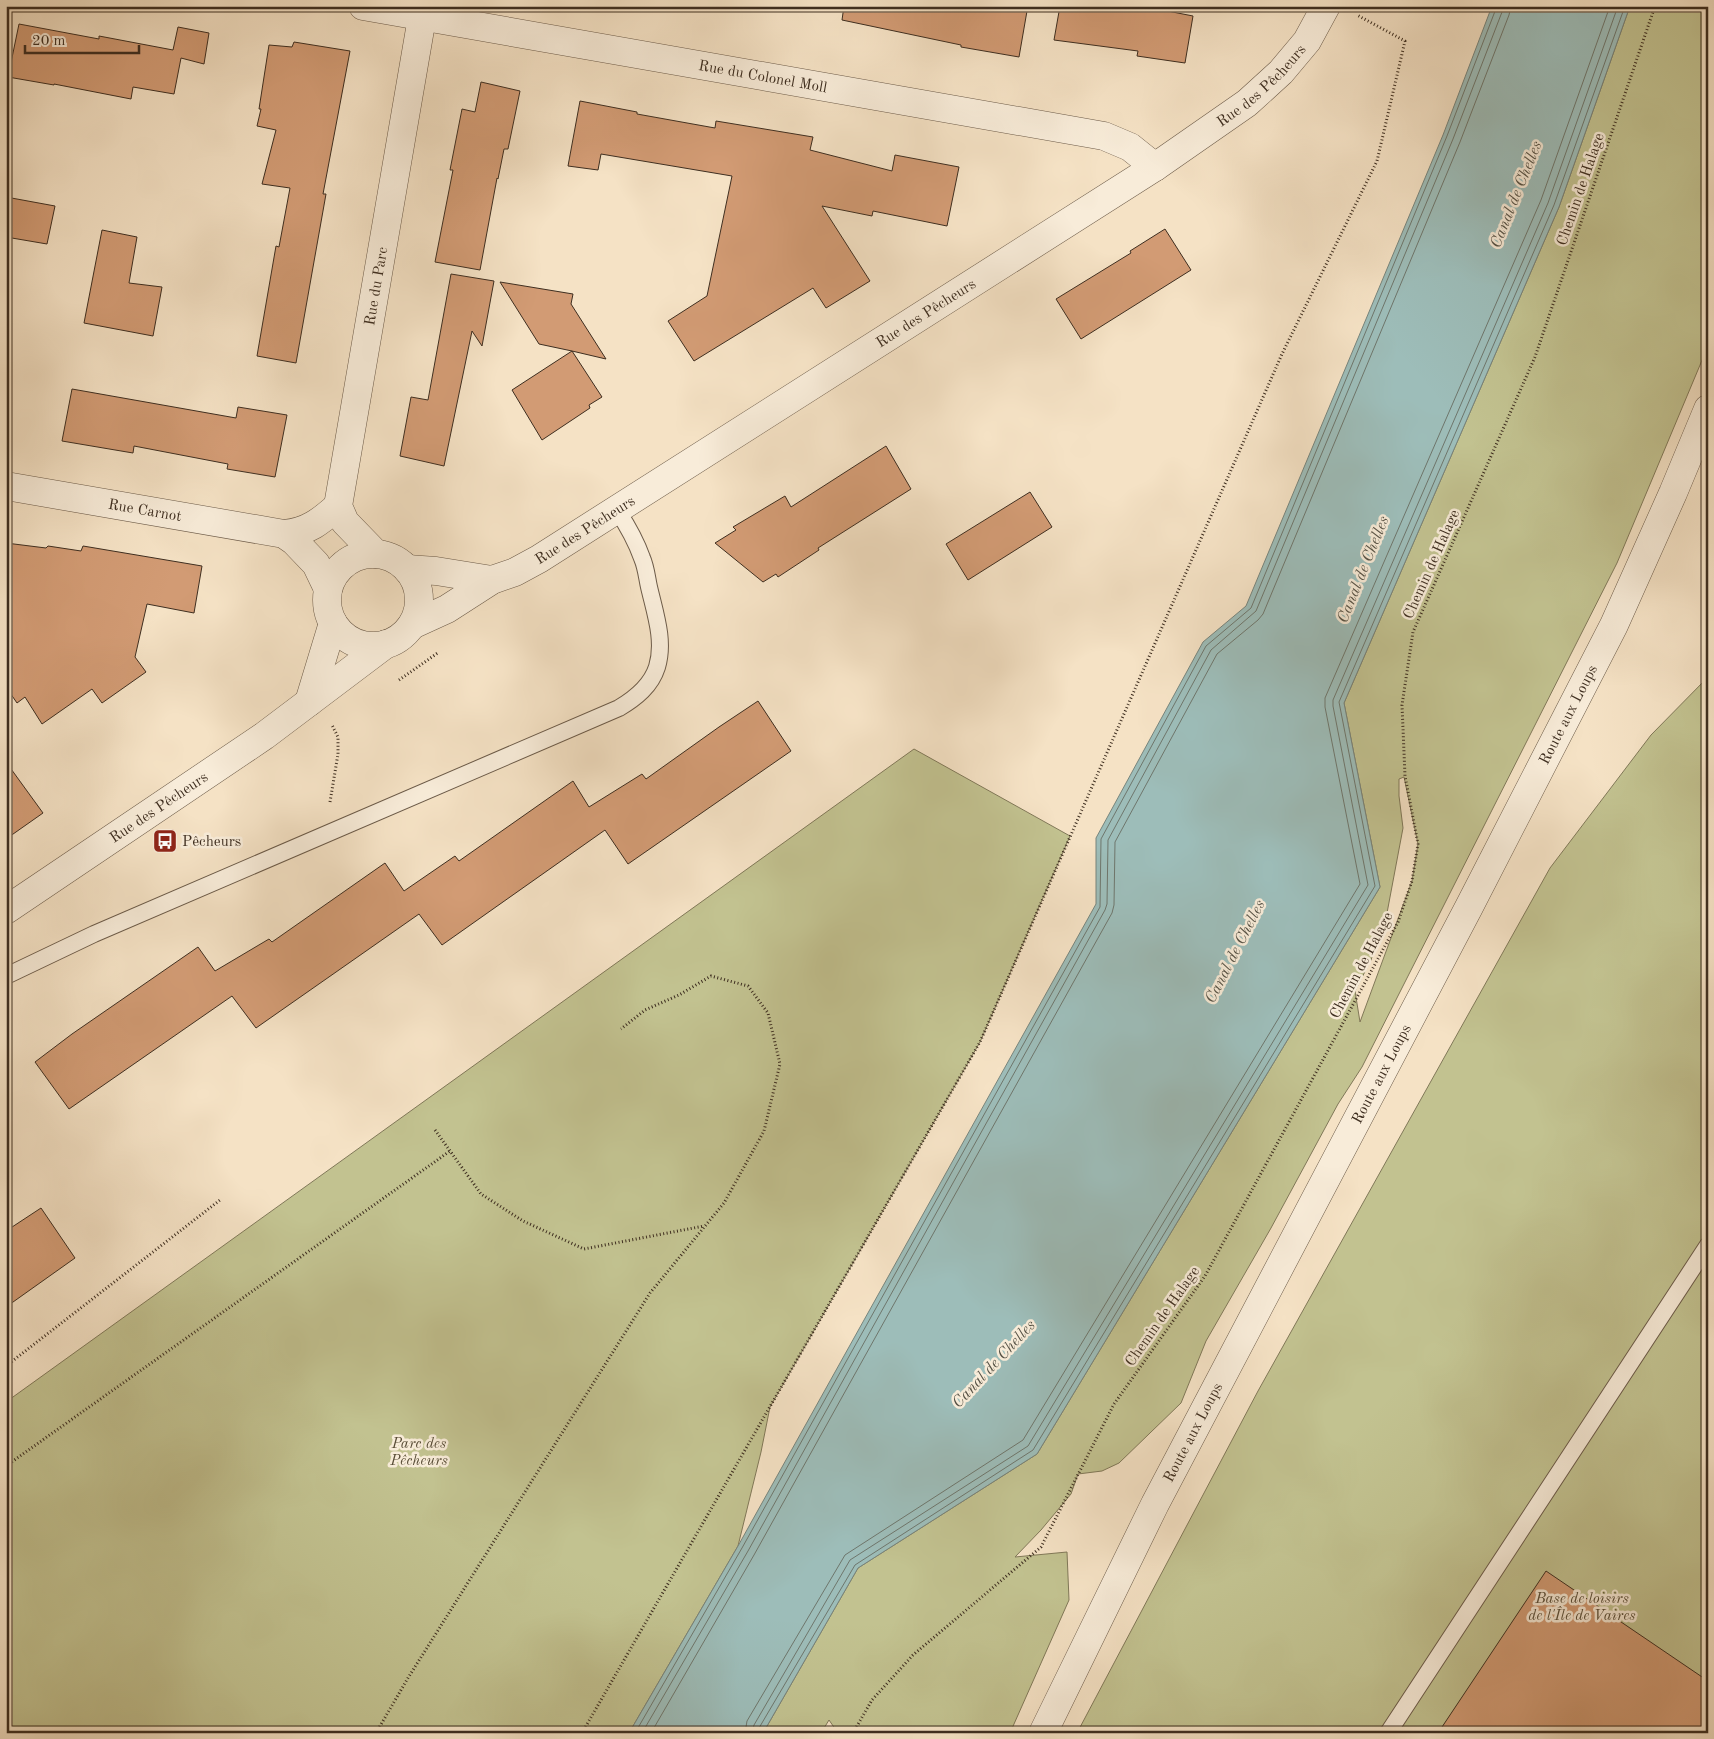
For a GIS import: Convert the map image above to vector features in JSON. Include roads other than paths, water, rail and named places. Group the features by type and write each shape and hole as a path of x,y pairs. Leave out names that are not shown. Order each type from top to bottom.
{"street":[{"name":"Rue du Colonel Moll","path":"363,6 424,11 1104,136 1130,147 1155,167"},
{"name":"Rue des Pêcheurs","path":"412,625 447,609 492,580 515,572 539,559 1155,167 1246,103 1281,72 1307,41 1338,9"},
{"name":"Rue du Parc","path":"338,506 424,11"},
{"name":"Route aux Loups","path":"1043,1733 1155,1504 1469,908 1614,625 1708,409"},
{"name":"Rue Carnot","path":"6,486 284,534 298,533 310,528 338,506"},
{"path":"338,506 346,522 376,554"},
{"path":"284,534 316,564 328,589"},
{"path":"376,554 388,556 407,568 415,581 419,596 418,611 412,625 400,637 386,644 374,646 361,645 340,633 328,612 328,589 334,574 346,562 360,556 376,554"},
{"name":"Rue des Pêcheurs","path":"407,568 436,570 492,580"},
{"path":"309,702 333,623"},
{"name":"Rue des Pêcheurs","path":"6,910 264,736 386,644"}],"lane":[{"path":"6,976 94,934 619,708 634,699 647,686 657,668 660,651 658,627 643,558 617,510"},
{"path":"1388,1733 1708,1245"}],"water":[{"name":"Canal de Chelles","path":"1492,6 1630,6 1559,207 1344,703 1380,887 1037,1454 858,1568 763,1733 629,1733 738,1546 1096,904 1096,838 1203,642 1246,606 1443,135"}],"place":[{"name":"Pêcheurs","path":"165,841"}],"park label":[{"name":"Parc des Pêcheurs","path":"419,1452"},
{"name":"Base de loisirs de l'Île de Vaires","path":"1582,1606"}]}
